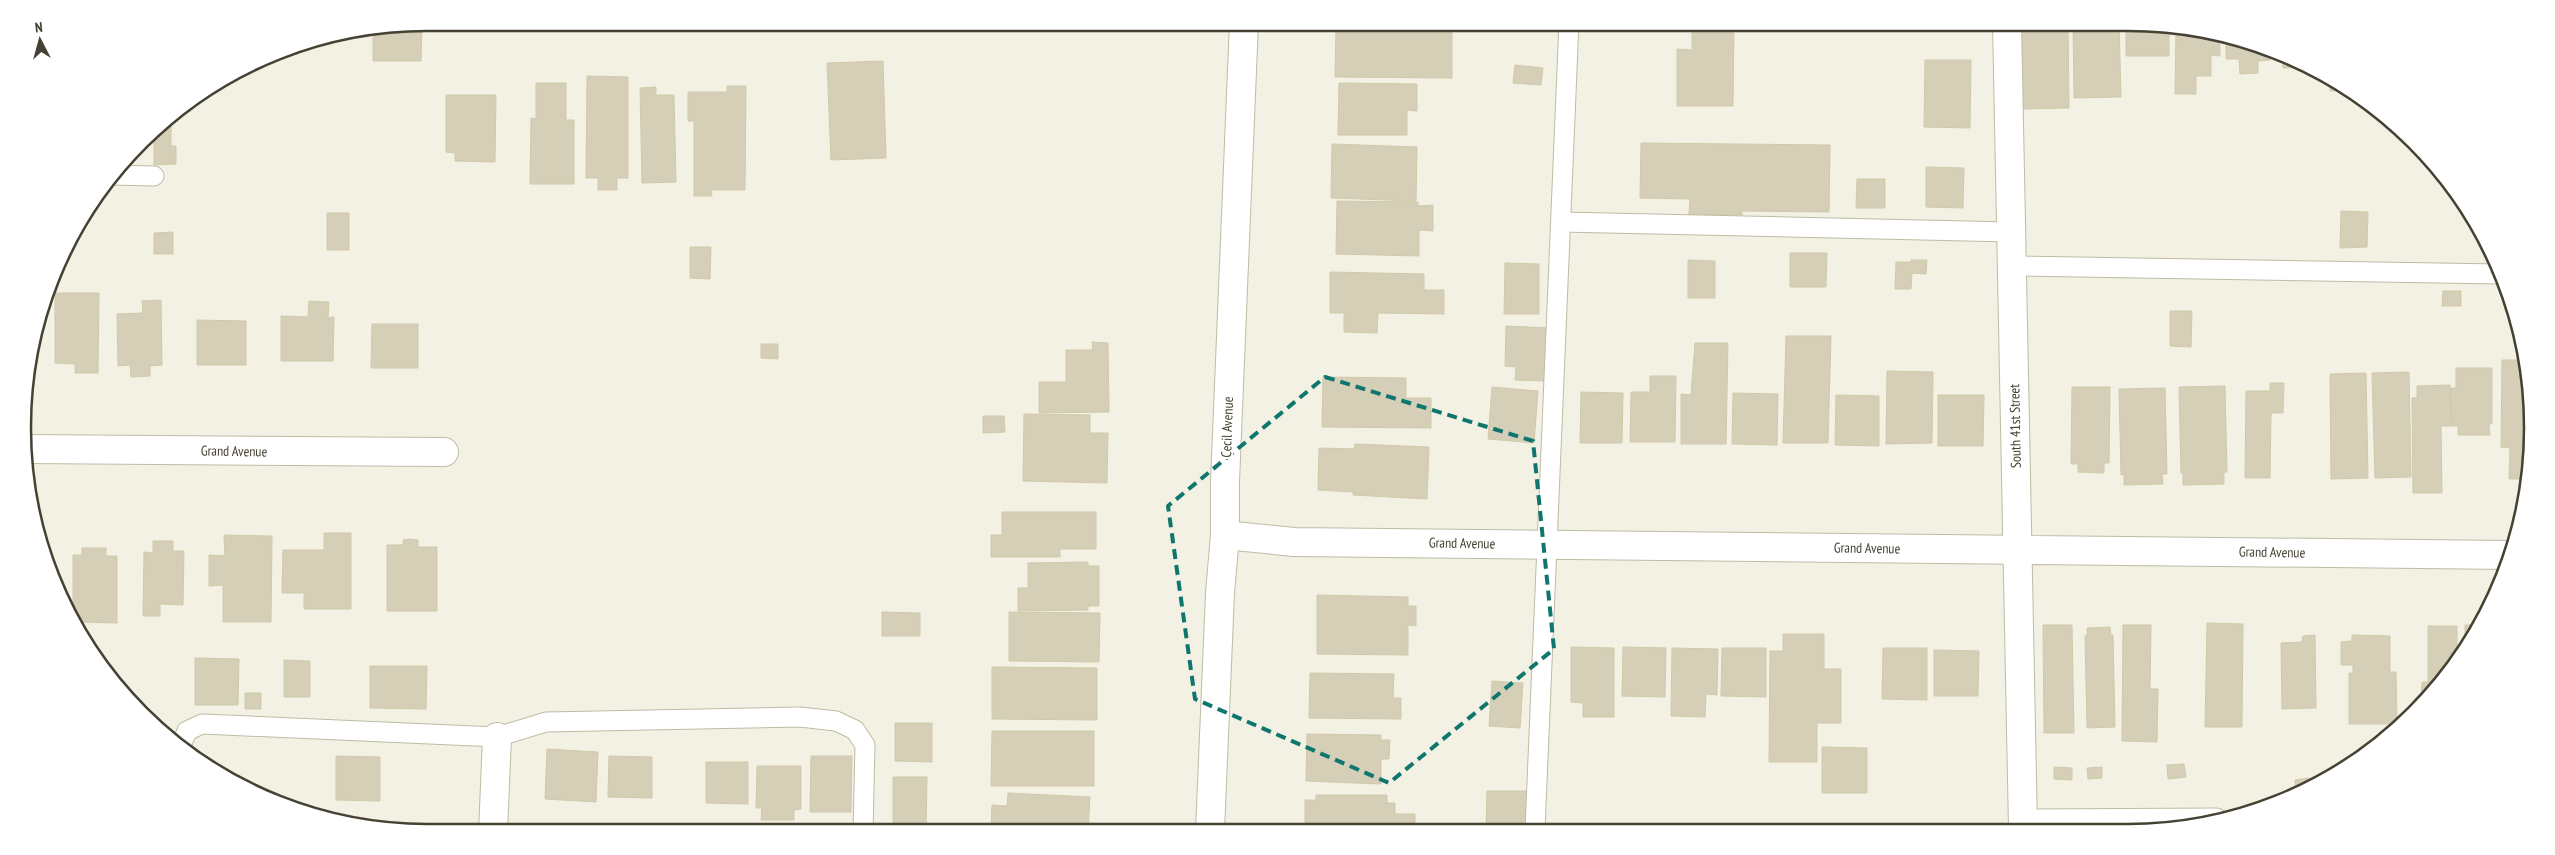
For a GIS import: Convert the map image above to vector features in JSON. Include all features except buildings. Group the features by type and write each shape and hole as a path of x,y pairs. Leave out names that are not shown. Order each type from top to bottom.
{"street":[{"name":"Cecil Avenue","path":"1210,824 1220,593 1225,535 1224,482 1244,31"},
{"name":"South 41st Street","path":"2007,31 2022,824"},
{"name":"Grand Avenue","path":"32,449 444,452"},
{"name":"Grand Avenue","path":"1225,535 1294,542 2503,555"},
{"path":"493,824 497,737"}],"lane":[{"path":"1535,824 1569,31"},
{"path":"122,175 154,176"},
{"path":"1561,222 2011,232"},
{"path":"2012,266 2493,274"},
{"path":"183,740 187,731 202,724 497,737 546,722 800,717 836,721 855,730 864,744 863,824"},
{"path":"2022,824 2186,819"}],"highlighted area":[{"path":"1325,377 1533,441 1554,649 1389,783 1195,699 1168,506"}]}
